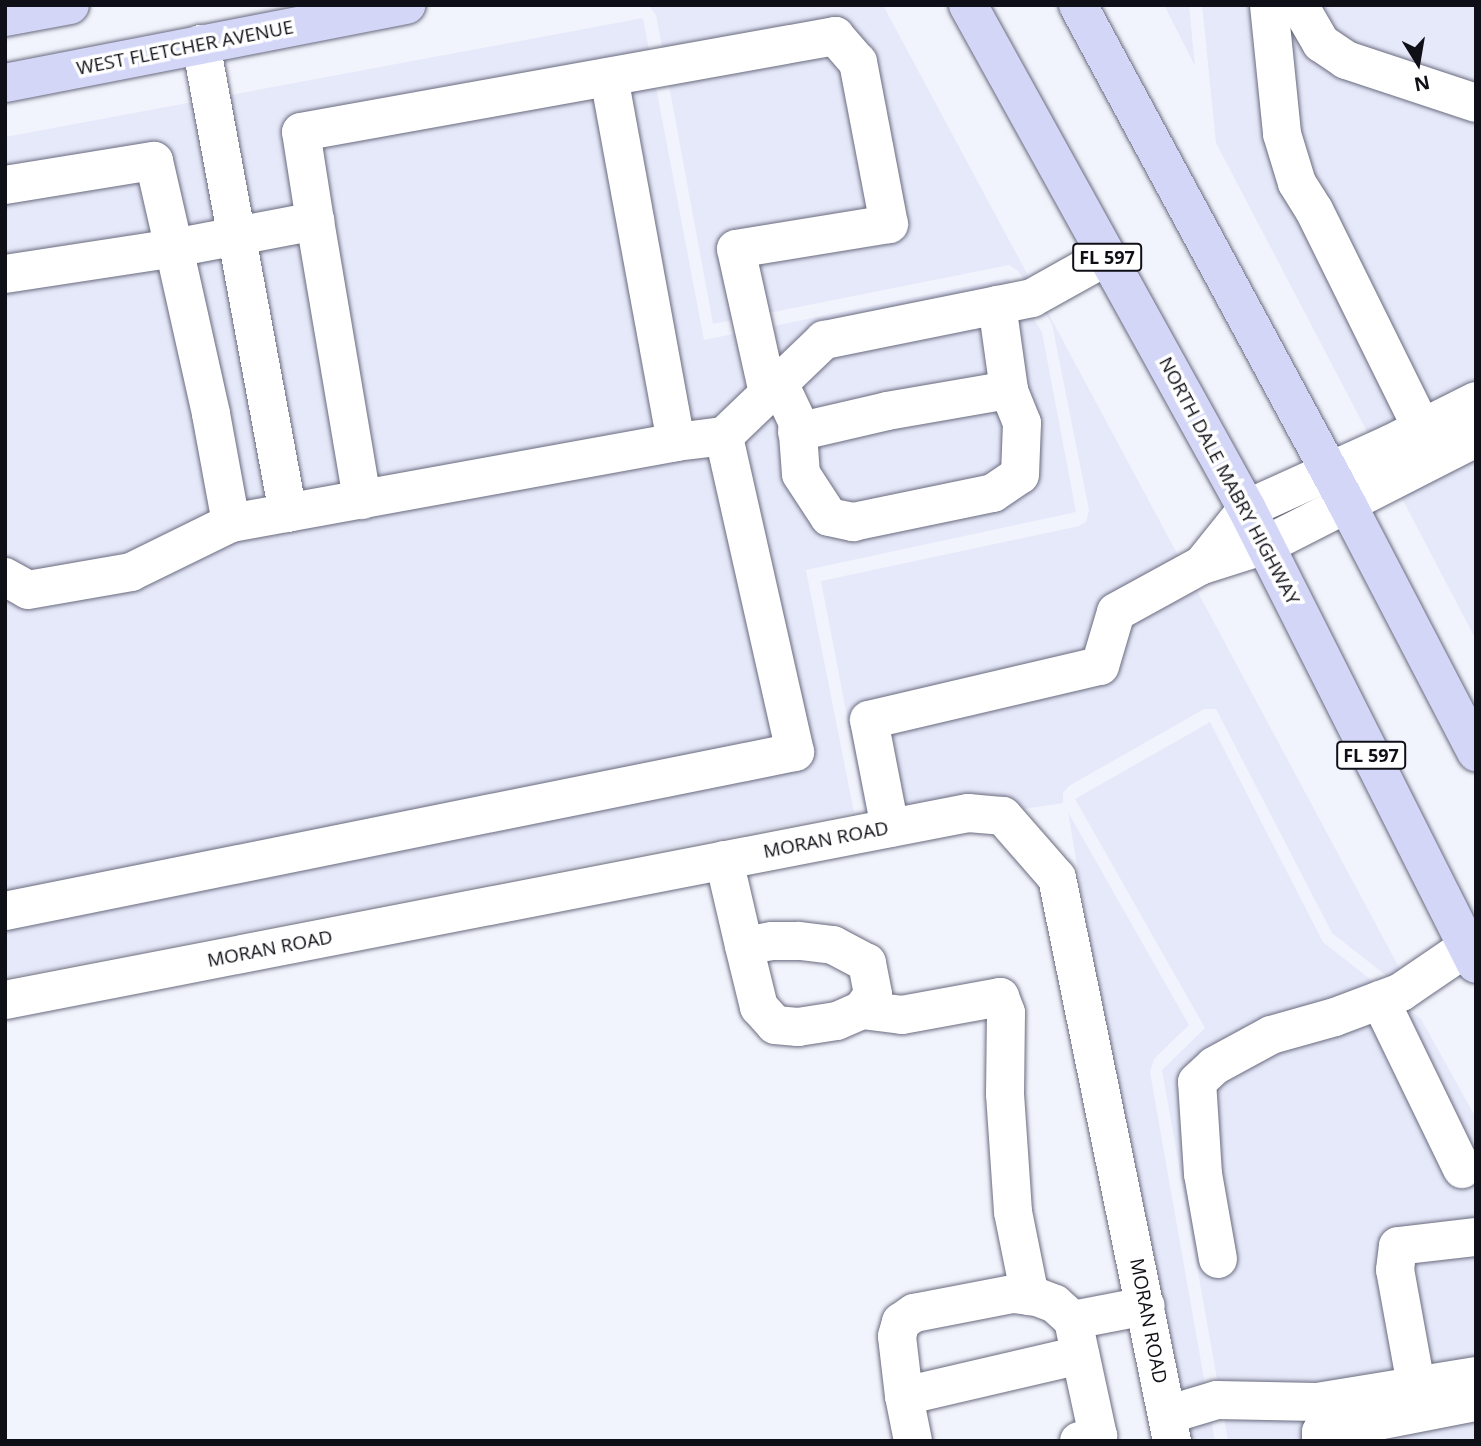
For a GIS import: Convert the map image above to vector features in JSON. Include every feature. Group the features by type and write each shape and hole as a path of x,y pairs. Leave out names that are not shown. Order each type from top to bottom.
{"main road":[{"path":"5,17 70,5"},
{"name":"WEST FLETCHER AVENUE","path":"5,83 407,5"},
{"name":"NORTH DALE MABRY HIGHWAY","path":"968,5 1247,509 1471,955"},
{"path":"1078,5 1347,504 1476,752"}],"street":[{"path":"1269,5 1282,134 1297,183 1314,210 1422,429"},
{"path":"1299,5 1321,43 1346,60 1476,103"},
{"path":"362,500 301,132 835,36 858,62 889,224 736,249 774,388 796,421 801,474 829,517 853,522 993,493 1020,475 1022,423 1009,390 997,305"},
{"path":"1275,69 1321,43"},
{"path":"201,44 288,513"},
{"path":"609,77 676,442"},
{"path":"5,185 154,161 211,414 231,523"},
{"path":"5,274 174,248 315,221"},
{"path":"5,577 28,590 131,572 231,523 676,442 724,436 824,340 1032,298 1107,256"},
{"path":"797,432 887,411 1009,390"},
{"path":"1202,565 1247,509 1422,429 1476,401"},
{"path":"5,911 795,752 724,436"},
{"path":"890,828 869,720 1100,666 1116,612 1202,565 1266,545 1407,476 1476,438"},
{"name":"MORAN ROAD","path":"5,1000 968,813 1003,816 1057,878 1169,1428"},
{"path":"724,860 759,1007 775,1024 798,1027 837,1021 862,1010 902,1015 1000,997 1006,1013 1005,1094 1013,1212 1031,1296"},
{"path":"744,946 772,941 810,942 833,946 867,963 873,994 862,1010"},
{"path":"1218,1259 1203,1174 1197,1082 1213,1066 1271,1035 1335,1017 1401,992 1471,955"},
{"path":"1380,1000 1462,1169"},
{"path":"1416,1385 1395,1270 1398,1246 1476,1237"},
{"path":"913,1441 904,1396 897,1336 901,1322 914,1312 1013,1294 1031,1296 1055,1304 1077,1338 1098,1436 1079,1441"},
{"path":"904,1396 1077,1338 1146,1306"},
{"path":"1169,1428 1217,1400 1317,1402 1476,1376"},
{"path":"1321,1441 1321,1432 1476,1402"}],"shaded area":[{"path":"648,5 883,5 1416,999 1332,933 1216,709 1204,709 1069,786 1063,793 1063,803 1018,810 866,816 821,581 1079,526 1086,522 1089,510 1052,324 1018,271 1009,265 713,324 656,15"},
{"path":"1164,5 1189,5 1195,66"},
{"path":"1202,5 1476,5 1476,640 1216,143"},
{"path":"643,18 704,340 1008,278 1042,332 1076,512 806,570 854,812 5,978 5,137"},
{"path":"1210,722 1323,942 1421,1019 1476,1118 1476,1441 1228,1441 1162,1070 1205,1028 1075,799"},
{"path":"1068,812 1189,1025 1154,1059 1150,1072 1215,1441 1187,1441 1110,1061"}]}
